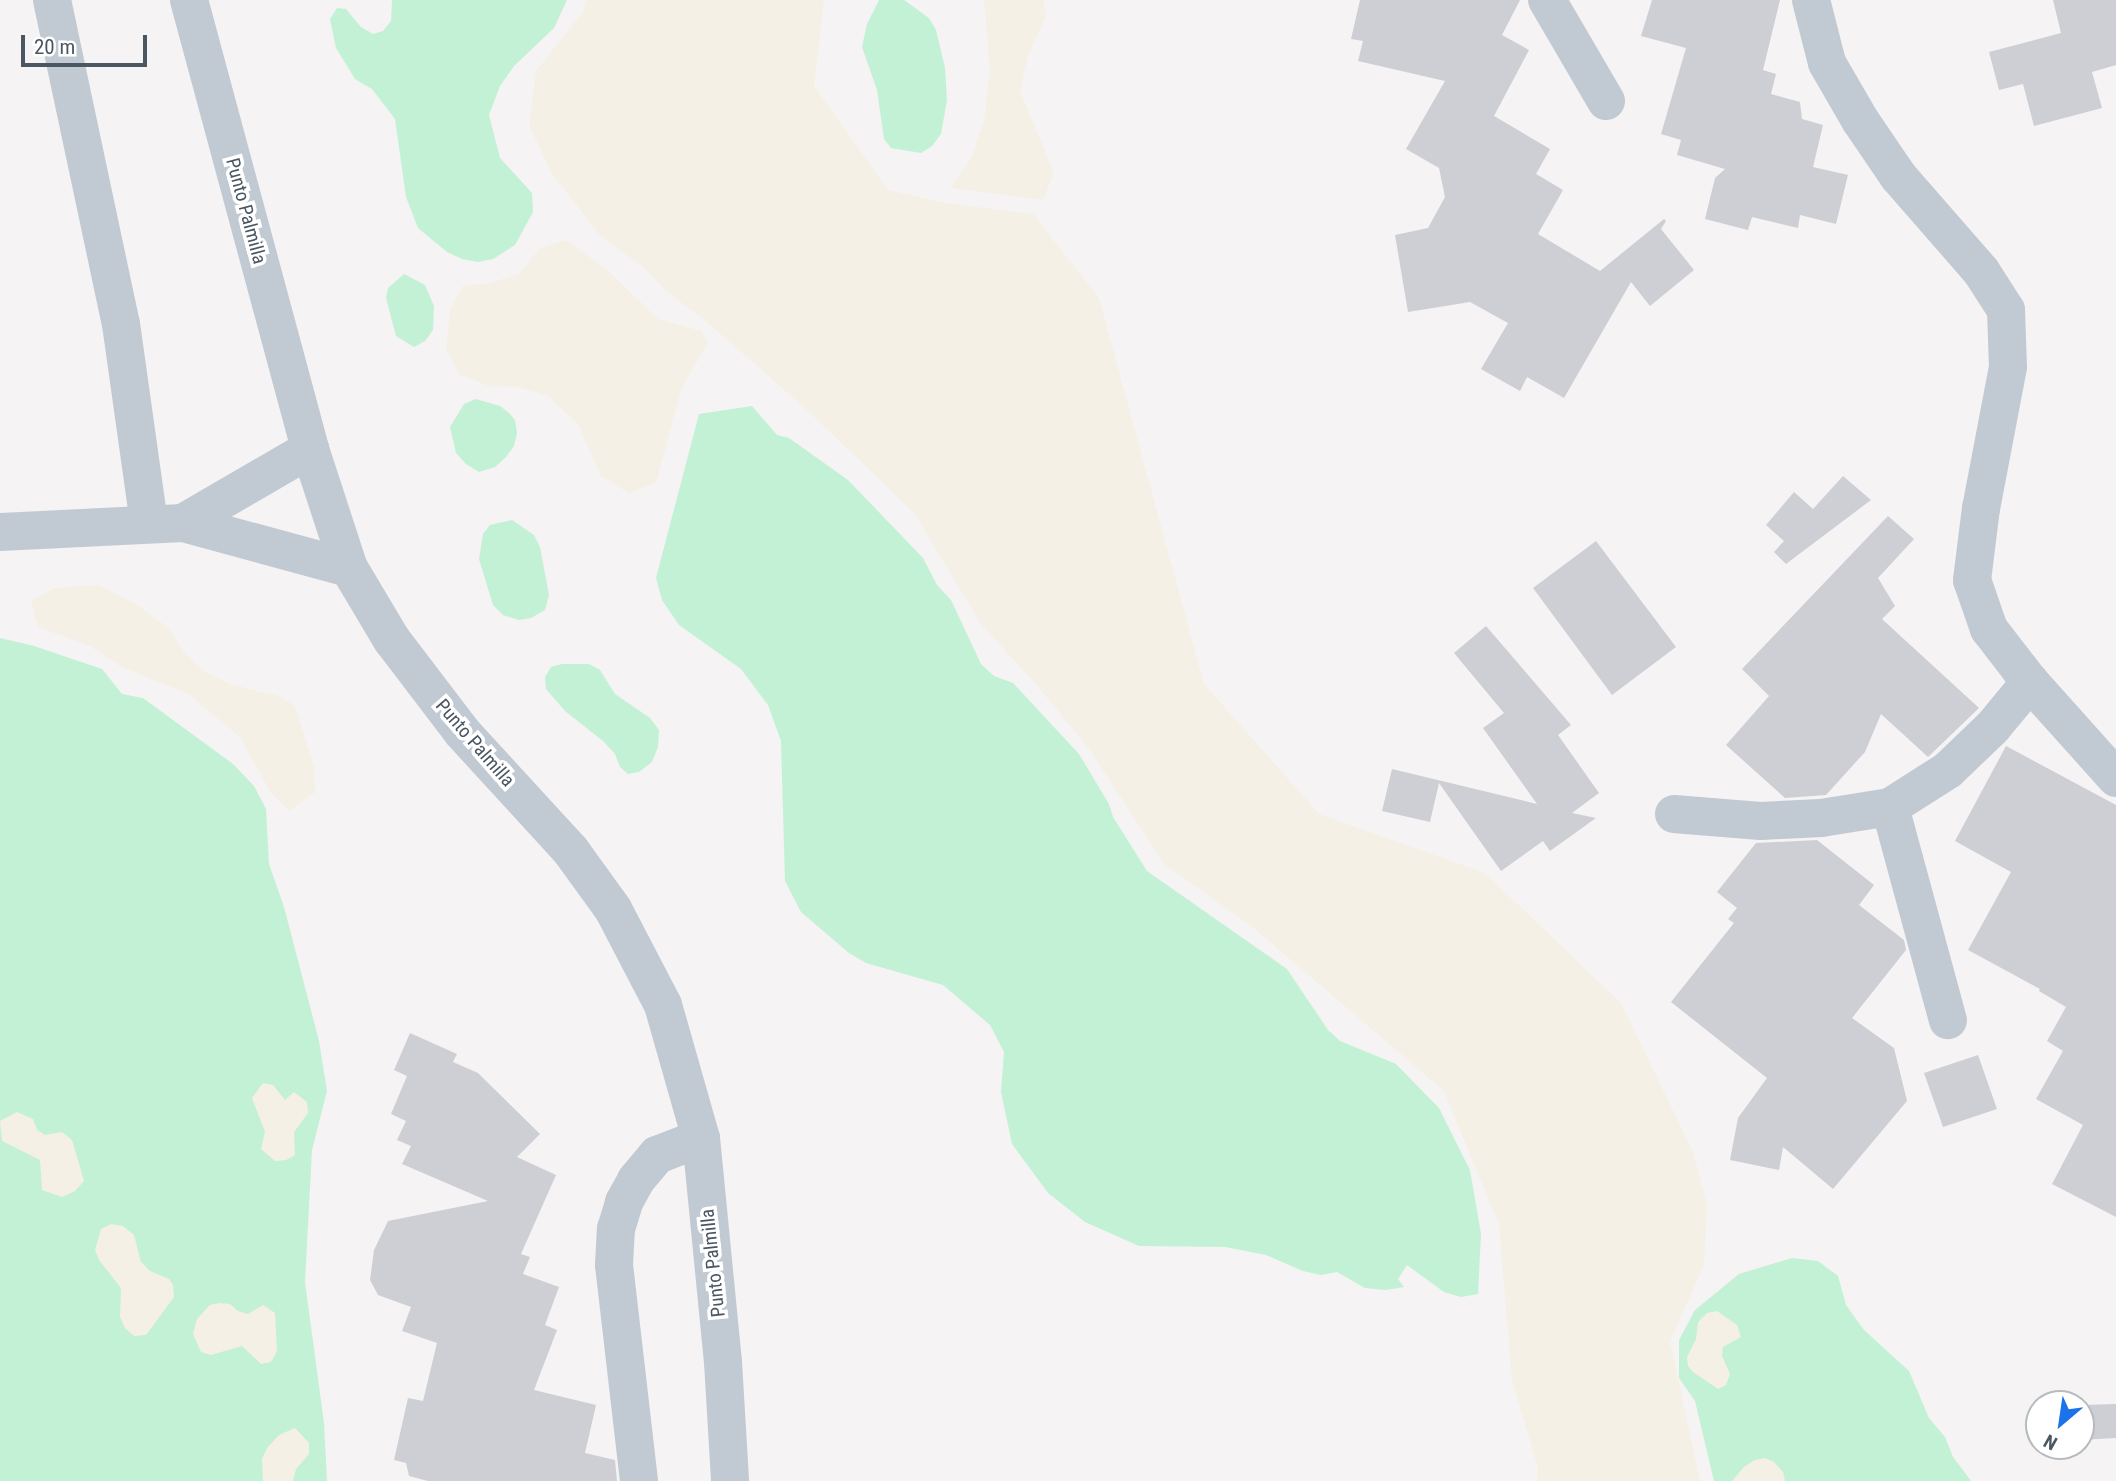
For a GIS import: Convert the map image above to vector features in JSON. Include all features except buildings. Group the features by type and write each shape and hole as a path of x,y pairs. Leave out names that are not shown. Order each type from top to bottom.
{"street":[{"path":"52,0 166,523"},
{"name":"Punto Palmilla","path":"189,0 310,449 349,568 392,640 454,722 571,851 613,909 663,1005 701,1138 723,1362 730,1481"},
{"path":"1547,0 1606,101"},
{"path":"1811,0 1827,63 1860,120 1898,176 1981,271 2006,310 2008,367 1980,508 1972,580 1989,629 2029,682 2116,778"},
{"path":"166,523 310,449"},
{"path":"0,532 166,523 349,568"},
{"path":"1674,814 1761,821 1821,818 1890,807 1948,770 1992,728 2029,682"},
{"path":"1890,807 1948,1020"},
{"path":"639,1481 614,1265 616,1229 630,1191 657,1156 701,1138"}],"green space":[{"path":"392,0 567,0 554,28 514,66 500,86 489,115 500,158 532,193 533,212 515,245 493,259 478,262 462,259 447,252 418,228 406,197 395,119 372,89 355,79 336,48 330,19 337,8 346,9 361,27 373,34 383,31 391,21"},
{"path":"879,0 904,0 929,18 936,30 945,68 947,100 941,134 932,146 921,153 891,148 884,139 877,90 862,47 867,24"},
{"path":"404,274 425,285 434,306 433,330 425,341 414,347 396,336 386,298 388,288"},
{"path":"476,399 500,406 509,413 515,420 517,433 514,446 506,457 495,467 479,472 466,464 456,453 450,427 464,404"},
{"path":"752,406 777,435 789,438 848,480 923,558 937,585 951,600 981,664 994,676 1013,683 1079,754 1109,804 1113,817 1147,871 1287,969 1328,1030 1340,1041 1396,1064 1439,1108 1470,1170 1481,1234 1478,1294 1461,1297 1444,1292 1407,1265 1398,1279 1404,1287 1386,1290 1365,1288 1337,1272 1321,1275 1303,1271 1266,1255 1225,1247 1139,1246 1085,1222 1048,1193 1012,1144 1001,1092 1004,1052 990,1025 943,985 866,963 849,953 801,912 785,881 781,741 768,705 741,669 679,625 662,600 656,578 699,414"},
{"path":"512,520 534,535 540,547 549,595 545,610 531,618 519,620 503,615 493,605 479,559 483,534 490,525"},
{"path":"0,638 34,646 102,669 122,694 143,698 233,764 254,786 266,809 269,864 284,907 319,1041 327,1091 312,1150 305,1282 324,1423 327,1481 0,1481"},
{"path":"562,664 589,664 600,670 615,694 650,718 659,730 658,747 652,762 639,772 628,774 620,767 615,754 603,741 565,711 546,689 545,677 551,667"},
{"path":"1792,1258 1818,1261 1838,1276 1846,1305 1864,1330 1909,1371 1929,1418 1945,1437 1953,1457 1971,1481 1714,1481 1695,1401 1679,1378 1679,1340 1695,1310 1739,1274"}],"sand":[{"path":"586,0 824,0 814,86 888,190 945,203 1033,214 1099,298 1204,684 1319,814 1485,873 1621,1003 1693,1152 1707,1205 1704,1265 1670,1341 1700,1481 1537,1481 1538,1468 1512,1380 1499,1225 1444,1091 1250,925 1164,864 1090,750 1035,683 981,624 915,514 805,408 707,322 666,291 643,267 600,235 552,174 529,125 536,71 583,12"},
{"path":"984,0 1043,0 1046,16 1029,53 1020,91 1054,173 1043,200 951,188 972,156 984,120 990,71"},
{"path":"566,240 605,268 658,319 701,331 708,343 682,387 656,483 629,493 601,476 578,424 548,396 518,387 489,386 459,374 446,349 450,310 463,286 490,283 519,274 540,248"},
{"path":"99,585 139,606 168,628 185,653 204,671 232,685 279,696 295,706 314,766 315,792 289,811 271,793 240,737 188,694 120,666 90,646 38,627 31,601 54,588"},
{"path":"263,1083 273,1085 285,1100 294,1092 307,1102 308,1113 294,1132 295,1155 286,1160 275,1161 261,1149 265,1132 252,1098"},
{"path":"17,1112 33,1119 37,1130 45,1135 62,1132 72,1140 84,1181 75,1191 62,1197 42,1190 40,1160 2,1141 0,1121"},
{"path":"111,1224 123,1226 134,1235 141,1262 150,1271 169,1279 173,1285 174,1297 146,1335 134,1336 125,1328 120,1317 121,1288 99,1260 95,1250 101,1229"},
{"path":"230,1304 238,1311 248,1314 263,1305 275,1313 277,1351 271,1362 261,1364 242,1346 211,1355 201,1352 193,1334 197,1319 210,1305"},
{"path":"1717,1311 1737,1325 1741,1337 1723,1347 1722,1356 1730,1374 1726,1385 1718,1389 1693,1372 1688,1366 1687,1357 1696,1339 1698,1322 1707,1313"},
{"path":"295,1428 309,1443 309,1454 296,1469 293,1481 263,1481 262,1459 267,1448 279,1435"},
{"path":"1765,1458 1774,1462 1783,1472 1785,1481 1732,1481 1744,1467 1755,1460"}]}
